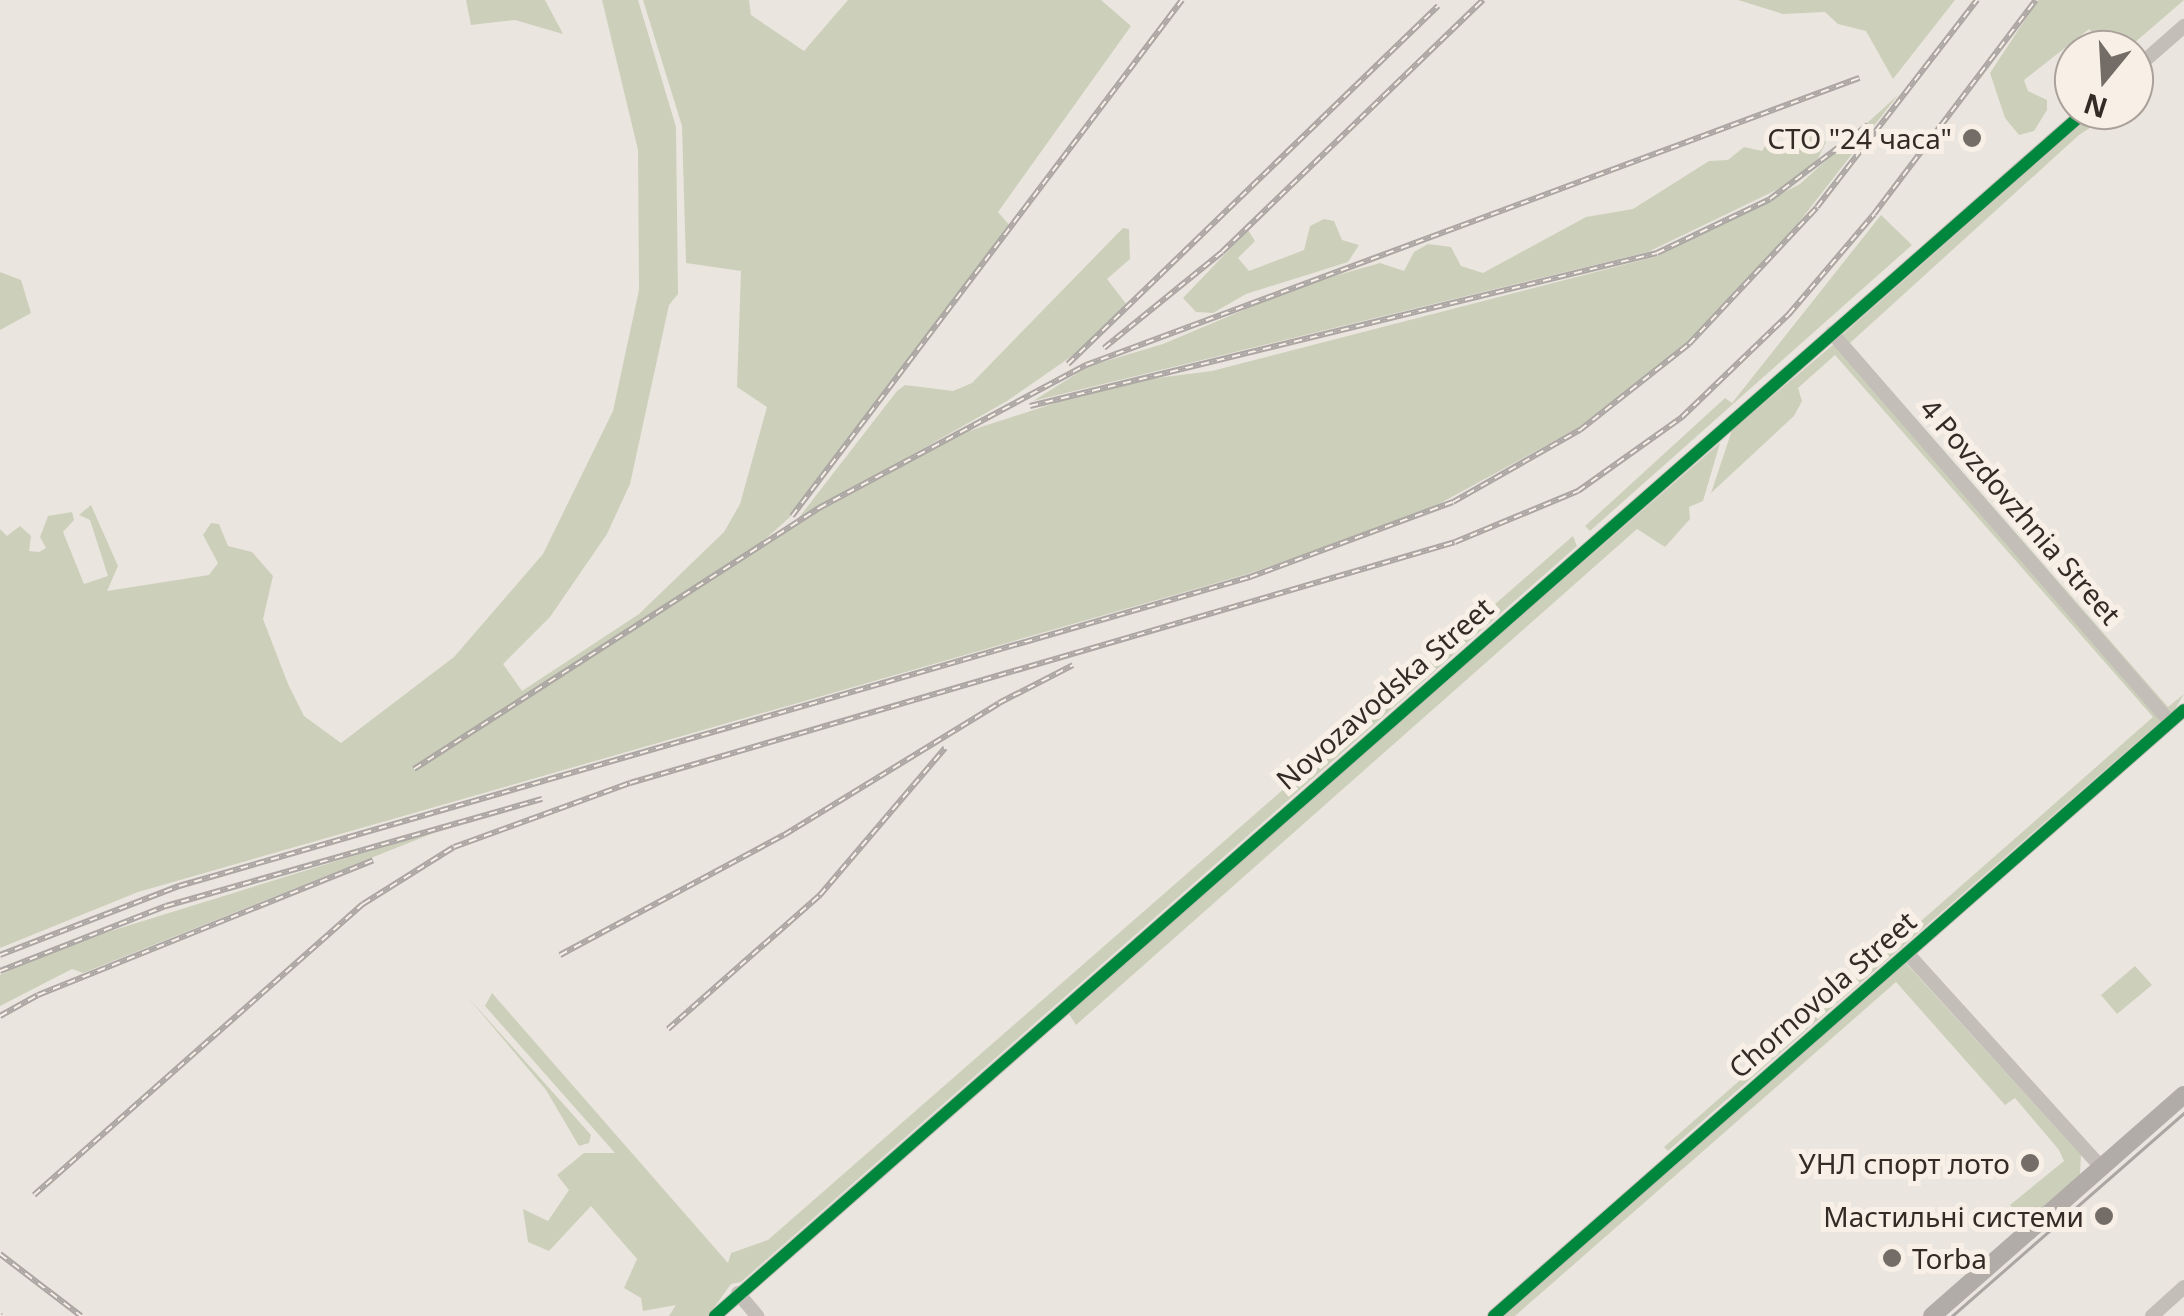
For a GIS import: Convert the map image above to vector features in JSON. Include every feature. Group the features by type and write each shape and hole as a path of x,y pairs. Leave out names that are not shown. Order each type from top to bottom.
{"main road":[{"path":"1932,1316 2184,1095"}],"street":[{"path":"2154,52 2184,26"},
{"name":"Novozavodska Street","path":"715,1316 2064,130"},
{"name":"4 Povzdovzhnia Street","path":"1832,333 2178,719"},
{"name":"Chornovola Street","path":"1494,1316 2178,719"},
{"path":"1907,953 2102,1168"},
{"path":"2152,1316 2184,1287"},
{"path":"738,1293 757,1316"}],"green space":[{"path":"466,0 545,0 563,34 515,20 471,25"},
{"path":"602,0 638,0 676,127 678,294 669,305 630,484 607,534 550,617 503,664 522,691 639,614 724,532 740,504 767,407 737,387 741,271 686,263 682,126 643,0 749,0 751,15 804,51 848,0 1101,0 1131,26 998,212 1010,226 800,508 743,559 539,691 819,511 950,437 1117,383 1212,371 1658,256 1800,184 1898,95 1779,248 1688,343 1578,428 1415,517 1251,573 138,892 0,948 0,529 7,536 20,526 31,536 29,551 39,552 46,548 40,537 48,516 72,512 74,520 63,532 84,584 108,576 90,520 79,515 91,505 118,566 107,591 209,575 218,563 203,535 211,523 219,524 228,546 252,552 273,576 263,619 288,684 304,716 341,743 454,657 543,554 613,411 639,290 638,150"},
{"path":"1738,0 1955,0 1893,79 1866,31 1838,24 1825,12 1783,14"},
{"path":"2038,0 2184,0 2149,30 2054,30 2054,56 2024,80 2028,91 2047,100 2047,110 2034,131 2019,135 2005,118 1990,73"},
{"path":"2074,130 2087,130 1850,343 2168,707 2184,694 2172,714 1841,336"},
{"path":"1818,132 1826,142 1814,167 1797,180 1648,252 1033,401 1089,366 1163,344 1303,285 1380,263 1404,271 1414,252 1428,244 1451,247 1461,266 1483,273 1586,217 1633,209 1709,161 1728,160 1744,147 1762,151 1769,140 1784,143"},
{"path":"1881,215 1912,245 1590,531 1585,526 1725,398 1732,403"},
{"path":"1324,219 1334,221 1342,240 1359,245 1348,262 1246,294 1213,313 1196,312 1183,298 1248,230 1255,241 1238,258 1249,271 1304,250 1310,226"},
{"path":"1123,228 1129,229 1130,259 1107,279 1127,305 1085,347 1007,401 797,520 897,391 905,385 953,391 972,383"},
{"path":"0,272 21,280 31,313 0,330"},
{"path":"1835,343 2163,719 1668,1151 1664,1147 2153,717 1835,355 1798,388 1802,401 1794,416 1711,493 1732,430"},
{"path":"1720,443 1703,501 1689,507 1690,519 1665,547 1637,529 1076,1025 1067,1011"},
{"path":"1573,536 1577,546 741,1282 731,1284 708,1316 669,1316 676,1305 643,1311 641,1298 624,1288 637,1259 591,1206 549,1251 528,1242 523,1209 548,1221 569,1190 557,1175 584,1153 615,1153 485,1006 492,993 728,1263 731,1253 768,1240"},
{"path":"456,824 83,973 72,969 0,1006 0,975 59,947"},
{"path":"1905,962 2081,1155 2080,1175 2026,1222 2010,1205 2064,1161 2059,1150 2015,1098 2005,1105 1896,982 1515,1316 1501,1316"},
{"path":"2135,966 2152,985 2117,1014 2101,995"},
{"path":"466,995 591,1135 589,1143 579,1146 546,1090"}],"tram line":[{"path":"1952,1316 2184,1113"}],"railway":[{"path":"792,516 1182,0"},
{"path":"1104,348 1222,252 1483,0"},
{"path":"0,955 179,886 1250,577 1453,502 1580,430 1689,344 1817,207 1977,0"},
{"path":"34,1195 363,904 454,847 630,783 1455,542 1578,491 1682,417 1789,314 1874,214 2036,0"},
{"path":"1068,364 1438,6"},
{"path":"414,769 819,508 1086,365 1859,78"},
{"path":"1030,406 1657,253 1770,199 1868,125"},
{"path":"560,955 784,835 999,703 1073,665"},
{"path":"668,1029 820,895 945,748"},
{"path":"0,971 166,906 542,799"},
{"path":"0,1016 38,995 373,860"},
{"path":"0,1254 81,1316"}],"cycle path":[{"path":"715,1316 2064,130"},
{"path":"1494,1316 2184,710"}],"place":[{"name":"СТО \"24 часа\"","path":"1972,138"},
{"name":"УНЛ спорт лото","path":"2030,1163"},
{"name":"Мастильні системи","path":"2104,1216"},
{"name":"Torba","path":"1892,1258"}]}
